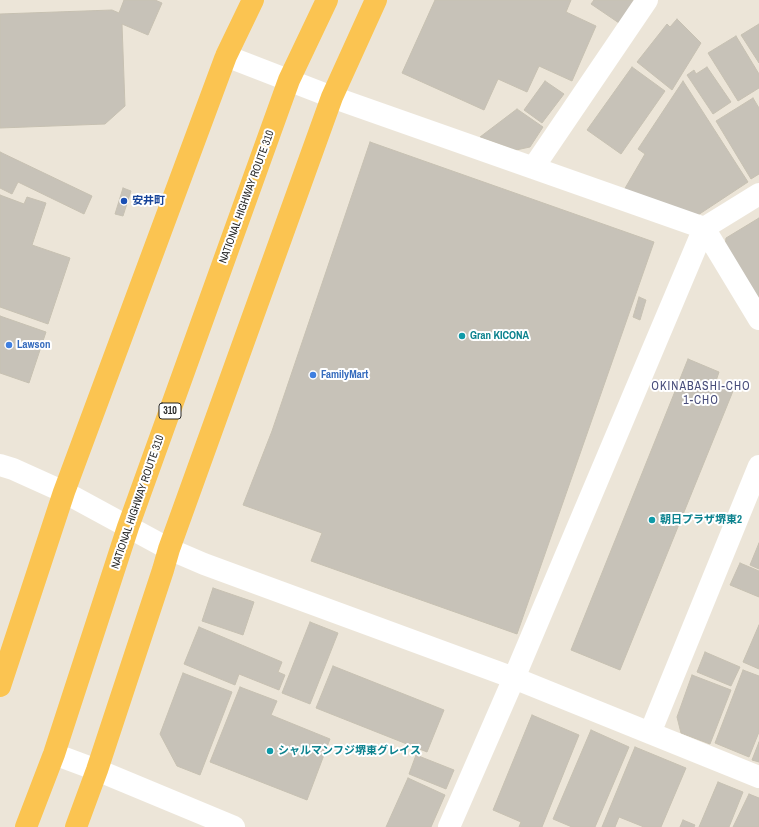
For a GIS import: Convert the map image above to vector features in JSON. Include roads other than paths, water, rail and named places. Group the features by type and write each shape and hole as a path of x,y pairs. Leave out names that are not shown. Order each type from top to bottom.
{"highway":[{"path":"0,686 64,492 226,56 253,0"},
{"name":"NATIONAL HIGHWAY ROUTE 310","path":"26,827 54,754 128,527 289,80 327,0"},
{"path":"76,827 97,770 164,570 169,549 332,97 376,0"}],"street":[{"path":"534,168 647,0"},
{"path":"226,56 332,97 704,228 759,319"},
{"path":"449,827 514,678 704,228 759,194"},
{"path":"0,465 13,469 64,492 169,549 204,564 514,678 759,777"},
{"path":"650,733 759,466"},
{"path":"54,754 97,770 234,827"}],"place":[{"name":"安井町","path":"124,201"},
{"name":"Gran KICONA","path":"462,336"},
{"name":"Lawson","path":"9,345"},
{"name":"FamilyMart","path":"313,375"},
{"name":"朝日プラザ堺東2","path":"652,520"},
{"name":"シャルマンフジ堺東グレイス","path":"270,751"}],"district":[{"name":"OKINABASHI-CHO 1-CHO","path":"701,394"}]}
